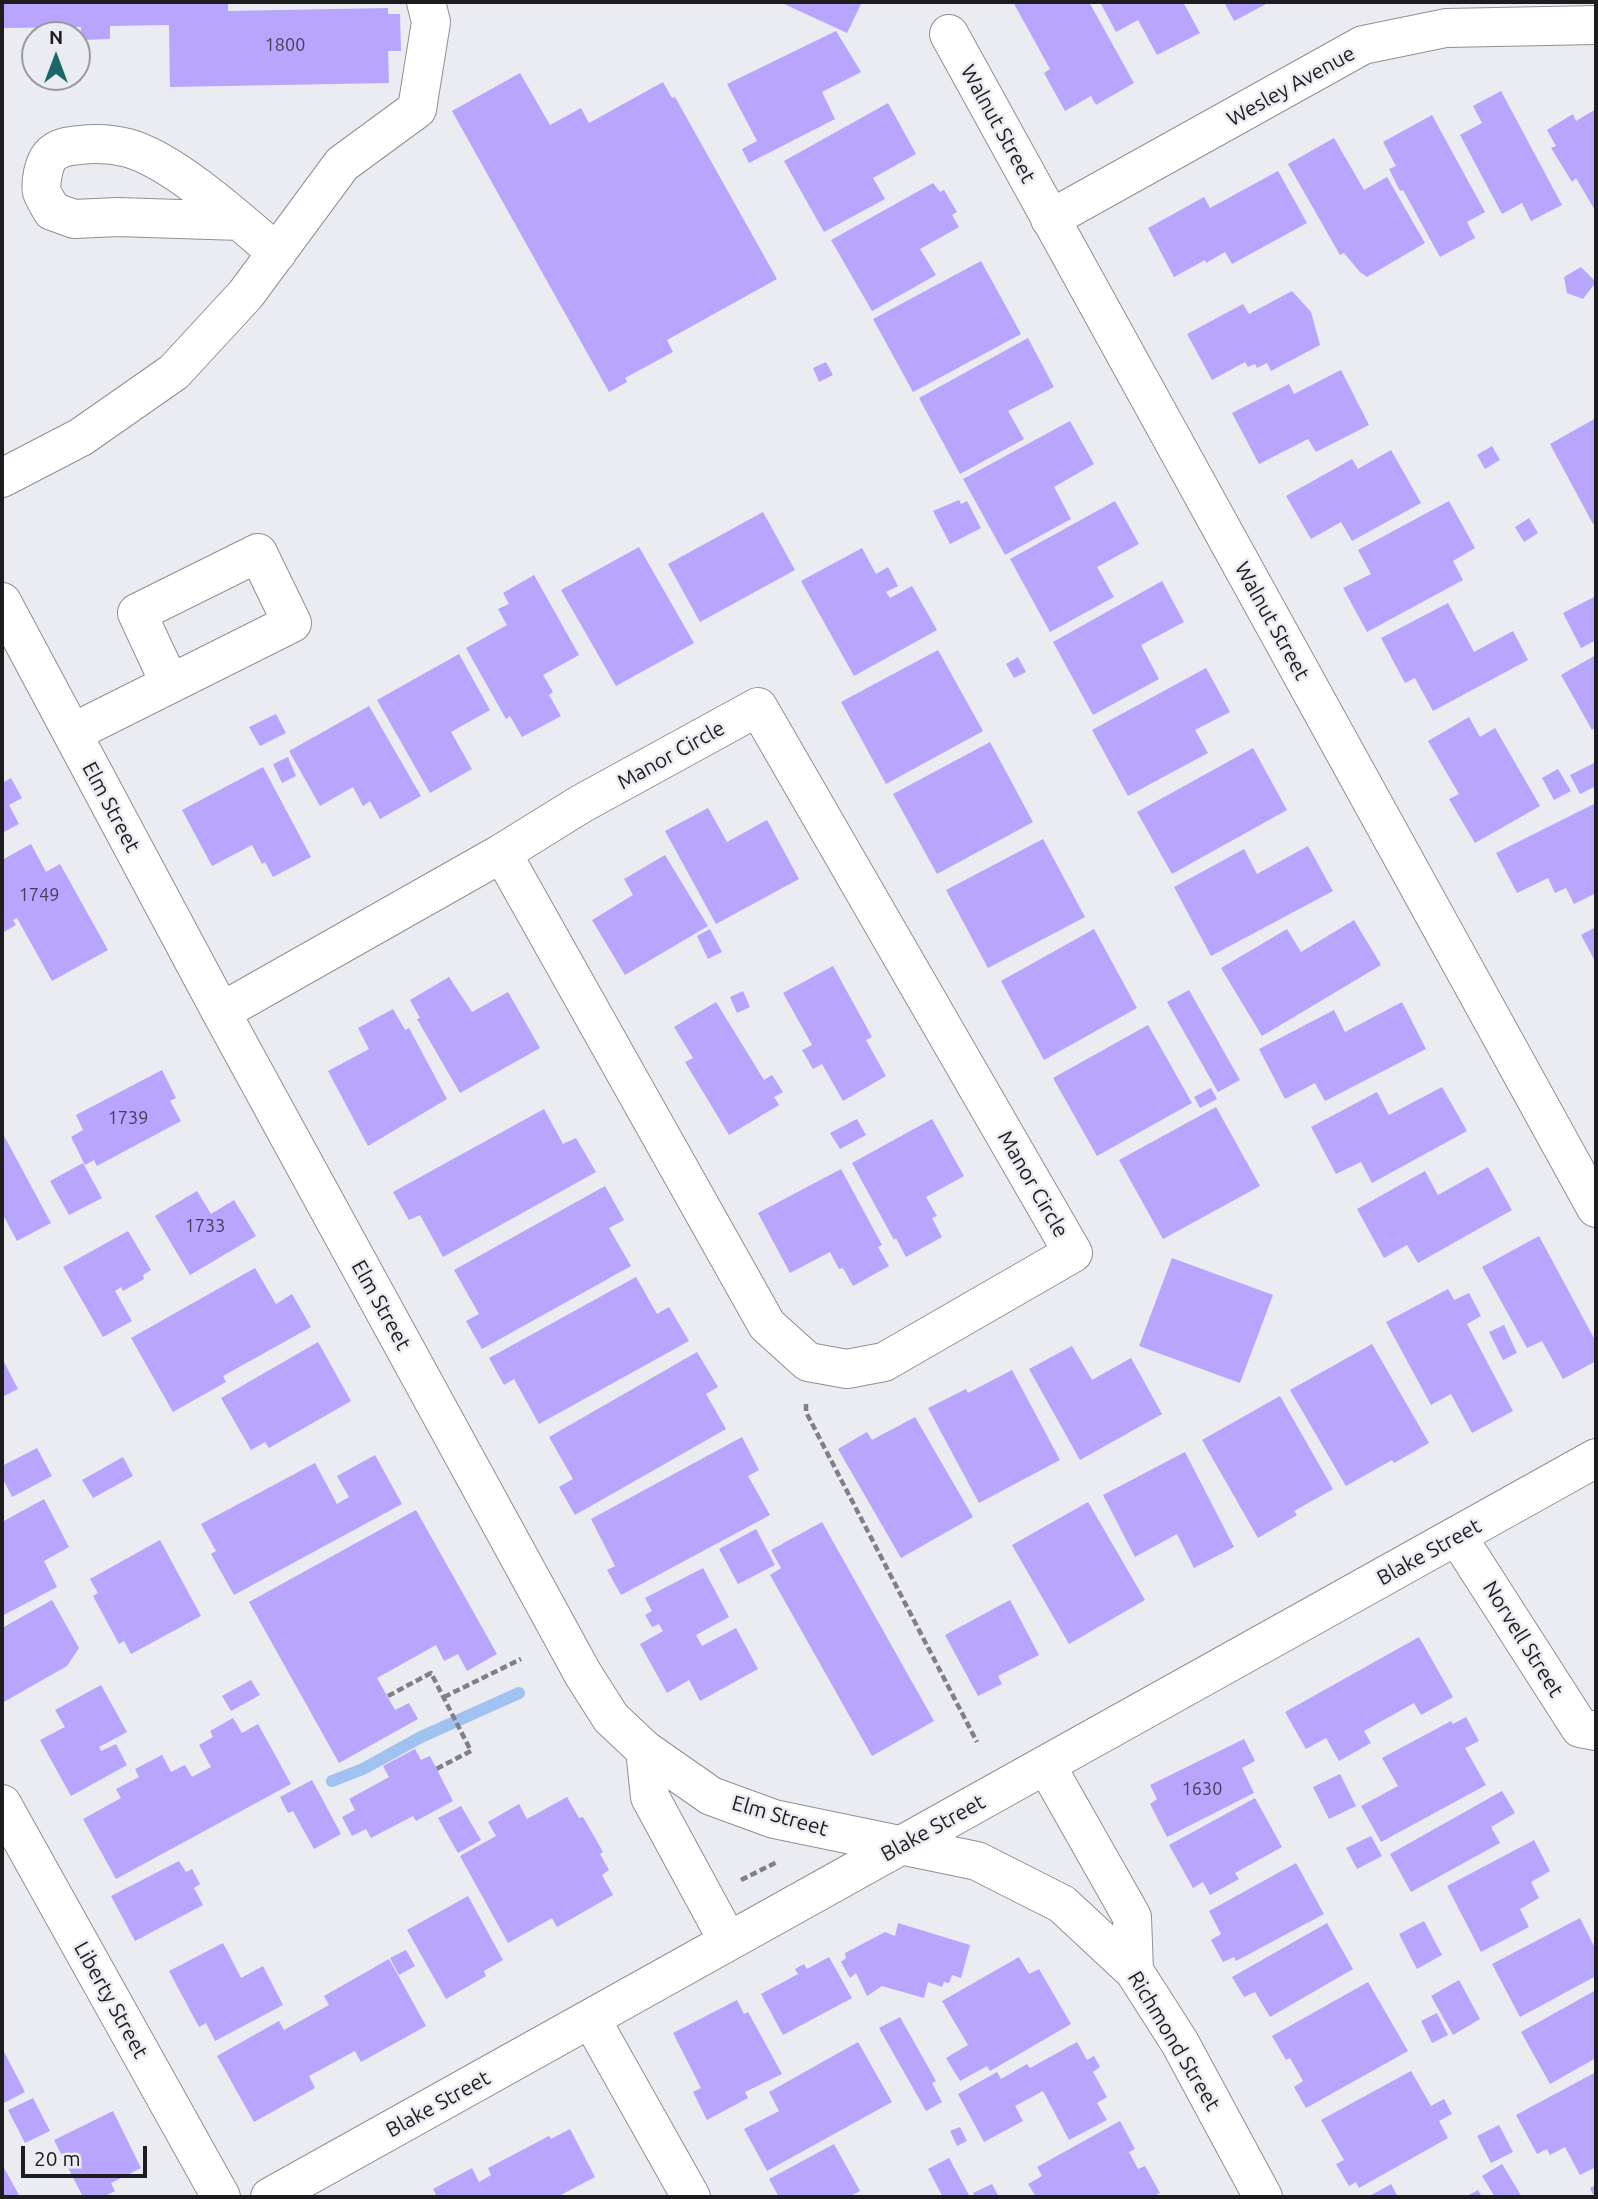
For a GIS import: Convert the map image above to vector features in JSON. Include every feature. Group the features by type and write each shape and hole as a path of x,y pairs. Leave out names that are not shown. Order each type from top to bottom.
{"street":[{"path":"2,478 81,437 174,372 246,294 342,164 417,110 431,22 426,2"},
{"name":"Wesley Avenue","path":"1050,219 1363,46 1446,28 1596,25"},
{"name":"Walnut Street","path":"949,34 1596,1208"},
{"path":"240,221 277,253"},
{"name":"Elm Street","path":"2,602 220,1012 583,1674 611,1718 645,1750 711,1796 774,1819 904,1845"},
{"path":"72,733 170,684"},
{"name":"Manor Circle","path":"220,1012 502,853 581,804 758,707 1073,1253 884,1362 847,1369 808,1362"},
{"path":"502,853 767,1325 808,1362"},
{"name":"Blake Street","path":"270,2197 1596,1458"},
{"name":"Norvell Street","path":"1457,1536 1591,1740"},
{"path":"645,1750 650,1797 728,1941"},
{"path":"1046,1765 1132,1917 1134,1971"},
{"name":"Liberty Street","path":"2,1804 221,2197"},
{"name":"Richmond Street","path":"904,1845 977,1861 1062,1904 1134,1971 1180,2043 1263,2197"},
{"path":"590,2019 691,2197"}],"path":[{"path":"808,1362 806,1412 977,1742"},
{"path":"444,1697 521,1659"},
{"path":"388,1696 431,1673 471,1751 436,1769"},
{"path":"732,1885 779,1861 783,1852"}],"building":[{"path":"3,2 228,2 228,11 388,8 388,14 400,14 401,51 388,51 389,83 170,87 169,25 110,26 110,39 91,40 91,21 21,21 21,28 3,28"},
{"path":"780,2 862,2 847,33"},
{"path":"1013,2 1089,2 1134,83 1096,105 1091,96 1065,111 1044,73 1050,69"},
{"path":"1100,2 1183,2 1200,33 1157,55 1138,20 1116,32"},
{"path":"1224,2 1270,2 1234,21"},
{"path":"836,31 861,72 822,92 835,119 749,163 742,149 757,141 727,84"},
{"path":"520,73 550,125 581,108 589,123 663,82 672,98 675,97 777,279 667,340 673,352 625,378 627,382 609,392 452,111"},
{"path":"1501,91 1562,205 1531,221 1522,203 1502,214 1460,135 1482,123 1473,106"},
{"path":"888,103 916,154 873,178 885,199 824,232 784,161"},
{"path":"1596,109 1596,212 1576,178 1572,182 1551,148 1556,146 1547,130 1573,114 1576,121"},
{"path":"1432,115 1485,212 1467,222 1475,238 1440,257 1389,169 1396,166 1383,142"},
{"path":"1334,138 1364,190 1387,177 1425,243 1367,277 1344,253 1340,255 1288,164"},
{"path":"1278,171 1307,223 1232,264 1225,252 1174,277 1148,228 1204,197 1210,208"},
{"path":"933,183 940,192 944,190 957,212 952,215 959,227 920,249 936,275 872,311 831,240"},
{"path":"981,261 1021,334 913,392 873,319"},
{"path":"1581,267 1596,282 1583,299 1567,293 1564,277"},
{"path":"1292,291 1311,312 1320,345 1271,371 1267,363 1257,368 1255,364 1248,367 1245,362 1212,380 1187,334 1243,304 1249,314"},
{"path":"1028,338 1054,387 1008,411 1024,439 960,474 919,398"},
{"path":"826,362 833,375 819,382 813,368"},
{"path":"1341,370 1369,425 1316,452 1308,439 1259,464 1232,413 1289,384 1294,394"},
{"path":"1596,418 1596,523 1593,524 1550,444"},
{"path":"1070,421 1094,464 1054,487 1071,519 1005,555 963,479"},
{"path":"1492,446 1500,460 1485,469 1477,455"},
{"path":"1391,450 1421,503 1352,541 1341,522 1311,539 1286,496 1352,459 1358,469"},
{"path":"959,500 961,504 967,501 981,528 950,544 933,511"},
{"path":"1115,501 1139,544 1097,567 1114,597 1050,632 1010,559"},
{"path":"1449,501 1475,548 1453,561 1463,580 1367,632 1343,588 1371,574 1358,550"},
{"path":"763,512 795,570 700,622 668,564"},
{"path":"1529,518 1538,533 1524,542 1515,527"},
{"path":"639,547 694,643 616,686 561,590"},
{"path":"862,548 876,574 888,567 898,586 886,592 890,598 912,586 937,630 854,676 801,581"},
{"path":"534,575 579,655 543,675 553,692 549,695 561,716 522,737 510,716 506,719 466,648 507,625 498,609 509,604 503,593"},
{"path":"1162,581 1184,622 1141,645 1159,679 1093,715 1053,642"},
{"path":"1596,596 1596,640 1581,648 1563,613"},
{"path":"1448,603 1474,652 1513,631 1528,660 1433,711 1415,678 1405,683 1381,638"},
{"path":"938,650 983,731 886,784 841,702"},
{"path":"459,654 490,710 451,732 472,769 430,793 377,700"},
{"path":"1596,655 1596,727 1592,730 1561,675"},
{"path":"1018,657 1026,672 1014,678 1006,664"},
{"path":"1206,668 1230,712 1195,730 1208,753 1128,796 1092,730"},
{"path":"369,706 421,796 380,819 370,801 363,806 353,787 320,806 289,751"},
{"path":"276,714 286,733 260,746 249,727"},
{"path":"1469,717 1480,737 1495,728 1540,806 1475,843 1449,799 1459,794 1428,741"},
{"path":"990,742 1033,822 937,874 893,794"},
{"path":"1253,748 1287,810 1172,874 1137,812"},
{"path":"288,757 296,776 282,783 273,764"},
{"path":"1596,762 1596,786 1580,794 1570,775"},
{"path":"263,767 311,857 273,877 252,845 212,866 182,810"},
{"path":"1558,769 1571,791 1554,800 1542,778"},
{"path":"11,778 22,798 9,805 19,824 2,833 2,783"},
{"path":"1596,803 1596,893 1574,904 1566,888 1555,893 1548,878 1517,893 1496,853"},
{"path":"708,808 727,842 767,820 799,879 716,924 665,831"},
{"path":"1043,839 1085,917 988,968 946,890"},
{"path":"31,844 46,872 60,864 108,950 52,981 17,918 13,920 16,925 2,933 2,860"},
{"path":"1308,846 1333,891 1211,956 1174,887 1244,849 1257,874"},
{"path":"665,855 708,926 625,975 592,920 633,895 624,879"},
{"path":"1354,920 1381,965 1262,1036 1221,968 1287,929 1301,952"},
{"path":"1596,927 1596,963 1581,935"},
{"path":"710,929 722,952 708,959 697,936"},
{"path":"1094,929 1137,1008 1044,1060 1001,981"},
{"path":"833,966 872,1037 866,1040 886,1076 843,1101 822,1064 813,1069 802,1050 812,1045 783,993"},
{"path":"449,977 472,1012 508,992 540,1048 460,1093 417,1019 420,1018 410,1000"},
{"path":"1189,990 1240,1080 1218,1092 1167,1002"},
{"path":"743,991 750,1007 737,1013 730,997"},
{"path":"716,1002 764,1080 772,1075 783,1092 774,1097 779,1105 729,1135 685,1062 693,1058 674,1027"},
{"path":"1402,1002 1426,1049 1325,1101 1315,1083 1285,1099 1259,1049 1334,1010 1345,1032"},
{"path":"393,1009 405,1030 409,1028 447,1099 368,1146 328,1071 369,1049 358,1028"},
{"path":"1148,1025 1192,1103 1097,1156 1053,1078"},
{"path":"162,1070 176,1098 170,1101 181,1121 97,1166 94,1160 85,1165 71,1137 83,1130 76,1115"},
{"path":"1442,1087 1467,1131 1372,1183 1361,1162 1336,1174 1311,1127 1377,1092 1389,1115"},
{"path":"1211,1088 1217,1099 1200,1108 1194,1097"},
{"path":"1216,1107 1260,1186 1163,1239 1119,1160"},
{"path":"544,1109 563,1144 576,1138 596,1172 443,1257 420,1215 409,1220 393,1192"},
{"path":"857,1119 866,1135 840,1149 830,1133"},
{"path":"932,1119 964,1176 926,1197 937,1216 932,1218 942,1237 906,1257 852,1163"},
{"path":"2,1132 51,1223 17,1241 2,1213"},
{"path":"83,1163 102,1198 69,1215 50,1181"},
{"path":"1488,1167 1512,1210 1418,1263 1407,1245 1384,1258 1357,1209 1425,1171 1438,1195"},
{"path":"841,1169 882,1245 878,1247 889,1266 853,1286 830,1252 790,1273 758,1213"},
{"path":"605,1186 624,1220 609,1228 631,1266 482,1349 466,1321 479,1314 454,1270"},
{"path":"197,1191 211,1214 234,1200 256,1236 190,1275 155,1216"},
{"path":"128,1231 151,1270 143,1275 144,1279 123,1291 121,1287 115,1291 132,1321 103,1337 63,1267"},
{"path":"1539,1236 1596,1342 1596,1361 1563,1379 1542,1341 1527,1348 1482,1267"},
{"path":"1172,1258 1273,1295 1240,1383 1139,1346"},
{"path":"255,1268 276,1304 292,1294 311,1327 223,1376 226,1382 173,1412 131,1338"},
{"path":"636,1277 657,1314 669,1307 689,1341 539,1424 514,1379 504,1385 489,1358"},
{"path":"1448,1289 1454,1300 1469,1293 1481,1316 1467,1324 1513,1411 1472,1433 1451,1394 1431,1405 1386,1322"},
{"path":"1504,1325 1517,1353 1503,1360 1489,1332"},
{"path":"318,1342 351,1401 269,1448 265,1442 251,1450 221,1398"},
{"path":"1372,1344 1429,1443 1346,1486 1290,1390"},
{"path":"1072,1346 1092,1380 1131,1358 1162,1414 1080,1460 1029,1369"},
{"path":"697,1352 718,1387 706,1394 726,1429 575,1515 559,1487 573,1479 549,1437"},
{"path":"2,1358 18,1389 2,1397"},
{"path":"1012,1370 1060,1460 979,1503 928,1408 966,1389 968,1393"},
{"path":"1280,1396 1333,1489 1294,1511 1297,1515 1258,1538 1202,1440"},
{"path":"915,1417 973,1517 901,1558 838,1449 867,1432 872,1440"},
{"path":"742,1437 759,1470 748,1476 770,1515 621,1595 607,1570 615,1566 591,1519"},
{"path":"37,1448 52,1476 12,1497 2,1477 2,1466"},
{"path":"1185,1452 1234,1547 1194,1568 1177,1534 1135,1557 1103,1495"},
{"path":"375,1455 402,1504 234,1595 211,1554 216,1551 201,1524 315,1463 337,1504 349,1497 337,1476"},
{"path":"123,1457 133,1476 93,1498 82,1480"},
{"path":"44,1499 69,1547 44,1561 57,1587 2,1616 2,1522"},
{"path":"1088,1502 1145,1600 1069,1644 1012,1545"},
{"path":"416,1510 497,1654 467,1671 458,1654 444,1661 436,1645 377,1678 395,1710 409,1703 418,1719 339,1763 249,1602"},
{"path":"822,1522 934,1721 872,1756 770,1575 781,1568 771,1550"},
{"path":"756,1529 775,1565 738,1584 719,1549"},
{"path":"160,1540 201,1616 131,1654 124,1641 119,1644 93,1596 98,1593 90,1579"},
{"path":"703,1568 729,1617 696,1635 702,1646 736,1628 758,1669 700,1701 689,1680 667,1693 640,1644 663,1631 659,1624 652,1627 645,1615 652,1611 645,1598"},
{"path":"52,1600 79,1648 67,1666 2,1703 2,1628"},
{"path":"1010,1600 1039,1655 998,1676 1002,1684 978,1696 945,1635"},
{"path":"1419,1637 1453,1697 1421,1715 1414,1703 1364,1731 1371,1743 1339,1761 1326,1738 1306,1749 1285,1712"},
{"path":"251,1680 260,1695 231,1711 222,1696"},
{"path":"101,1685 127,1732 99,1747 101,1751 116,1744 127,1765 71,1796 40,1740 65,1727 55,1710"},
{"path":"1466,1717 1479,1741 1465,1748 1486,1785 1381,1842 1361,1806 1398,1786 1382,1758 1451,1721 1453,1724"},
{"path":"233,1718 242,1733 258,1724 291,1784 116,1879 83,1819 121,1798 116,1789 139,1777 135,1769 162,1755 171,1772 185,1765 192,1777 211,1767 199,1745 213,1737 210,1731"},
{"path":"1244,1739 1255,1761 1242,1768 1254,1793 1167,1837 1150,1804 1157,1799 1150,1785"},
{"path":"415,1749 421,1760 430,1756 453,1801 416,1821 413,1816 371,1838 366,1829 352,1836 342,1817 355,1810 349,1799 389,1777 383,1766"},
{"path":"1340,1774 1356,1806 1329,1819 1313,1787"},
{"path":"312,1780 341,1834 314,1849 293,1811 288,1813 280,1797"},
{"path":"1502,1791 1515,1813 1491,1827 1500,1843 1411,1892 1390,1854"},
{"path":"567,1797 579,1818 583,1817 603,1852 600,1854 609,1870 602,1875 613,1895 557,1927 552,1918 508,1943 460,1856 496,1836 488,1822 519,1804 527,1819"},
{"path":"1255,1798 1282,1847 1235,1873 1239,1879 1210,1895 1203,1882 1193,1888 1169,1845"},
{"path":"461,1806 481,1840 458,1853 438,1818"},
{"path":"1371,1836 1382,1856 1357,1869 1346,1848"},
{"path":"1534,1840 1550,1871 1531,1882 1539,1898 1520,1909 1529,1927 1481,1952 1447,1886"},
{"path":"179,1861 186,1872 192,1869 200,1884 194,1888 203,1905 135,1941 111,1896"},
{"path":"1296,1863 1324,1914 1236,1961 1234,1957 1223,1962 1211,1940 1221,1934 1209,1911"},
{"path":"468,1896 503,1960 484,1971 486,1976 446,1999 407,1930"},
{"path":"1580,1918 1596,1950 1596,1976 1520,2017 1492,1964"},
{"path":"1424,1921 1442,1955 1417,1969 1399,1934"},
{"path":"898,1923 970,1945 961,1978 952,1975 949,1983 944,1982 942,1987 928,1982 924,1998 882,1986 867,1996 856,1973 850,1978 841,1962 846,1958 845,1953 885,1932 895,1936"},
{"path":"1327,1923 1353,1969 1270,2017 1255,1992 1244,1997 1232,1977"},
{"path":"223,1943 241,1978 263,1966 283,2005 215,2041 206,2023 199,2027 169,1971"},
{"path":"406,1950 415,1966 399,1975 390,1958"},
{"path":"829,1957 852,1998 783,2035 761,1994 798,1974 795,1969 804,1964 807,1969"},
{"path":"1019,1957 1029,1974 1039,1969 1071,2024 990,2071 987,2066 960,2081 946,2058 968,2045 942,2001"},
{"path":"389,1959 426,2026 361,2062 355,2051 309,2076 315,2088 254,2122 217,2056 279,2021 284,2030 329,2005 324,1996"},
{"path":"1459,1980 1480,2019 1453,2035 1431,1996"},
{"path":"1368,1982 1408,2051 1306,2108 1294,2087 1303,2081 1290,2058 1286,2060 1272,2036"},
{"path":"1596,1990 1596,2058 1550,2084 1521,2032"},
{"path":"737,2000 744,2014 748,2012 782,2074 745,2092 748,2098 707,2120 693,2092 701,2088 673,2033"},
{"path":"1437,2013 1448,2035 1432,2043 1421,2021"},
{"path":"900,2017 936,2081 932,2083 942,2102 926,2111 879,2028"},
{"path":"858,2042 892,2102 767,2171 744,2129 779,2111 769,2092"},
{"path":"1077,2042 1087,2060 1094,2056 1100,2067 1093,2072 1107,2097 1097,2103 1107,2120 1069,2140 1043,2091 1015,2106 1023,2121 984,2142 958,2094 997,2072 1001,2079 1027,2064 1030,2068"},
{"path":"2,2048 25,2092 2,2104"},
{"path":"1411,2071 1431,2106 1444,2099 1452,2114 1439,2121 1448,2138 1359,2188 1356,2182 1349,2186 1336,2164 1344,2160 1321,2120"},
{"path":"1596,2072 1596,2167 1580,2175 1565,2147 1550,2155 1547,2149 1537,2154 1516,2115"},
{"path":"33,2098 50,2131 25,2143 8,2110"},
{"path":"113,2111 141,2168 111,2183 115,2191 103,2197 83,2197 54,2140"},
{"path":"1120,2121 1135,2149 1129,2152 1138,2169 1145,2166 1160,2193 1152,2197 1036,2197 1028,2184 1042,2176 1037,2167"},
{"path":"1499,2125 1513,2152 1491,2163 1477,2136"},
{"path":"960,2127 967,2141 957,2146 950,2131"},
{"path":"570,2129 595,2177 557,2197 437,2197 433,2189 472,2168 479,2182 491,2175 488,2168 549,2136 551,2139"},
{"path":"834,2144 860,2191 849,2197 779,2197 769,2179"},
{"path":"949,2158 970,2197 943,2197 928,2169"},
{"path":"2,2164 20,2197 2,2197"},
{"path":"1502,2164 1522,2197 1495,2197 1482,2176"},
{"path":"992,2184 999,2197 975,2197 973,2193"},
{"path":"1391,2184 1398,2197 1368,2197"},
{"path":"1596,2185 1596,2197 1594,2197 1590,2188"},
{"path":"1478,2190 1482,2197 1465,2197"}],"waterway":[{"path":"332,1781 363,1769 421,1737 519,1693"}]}
